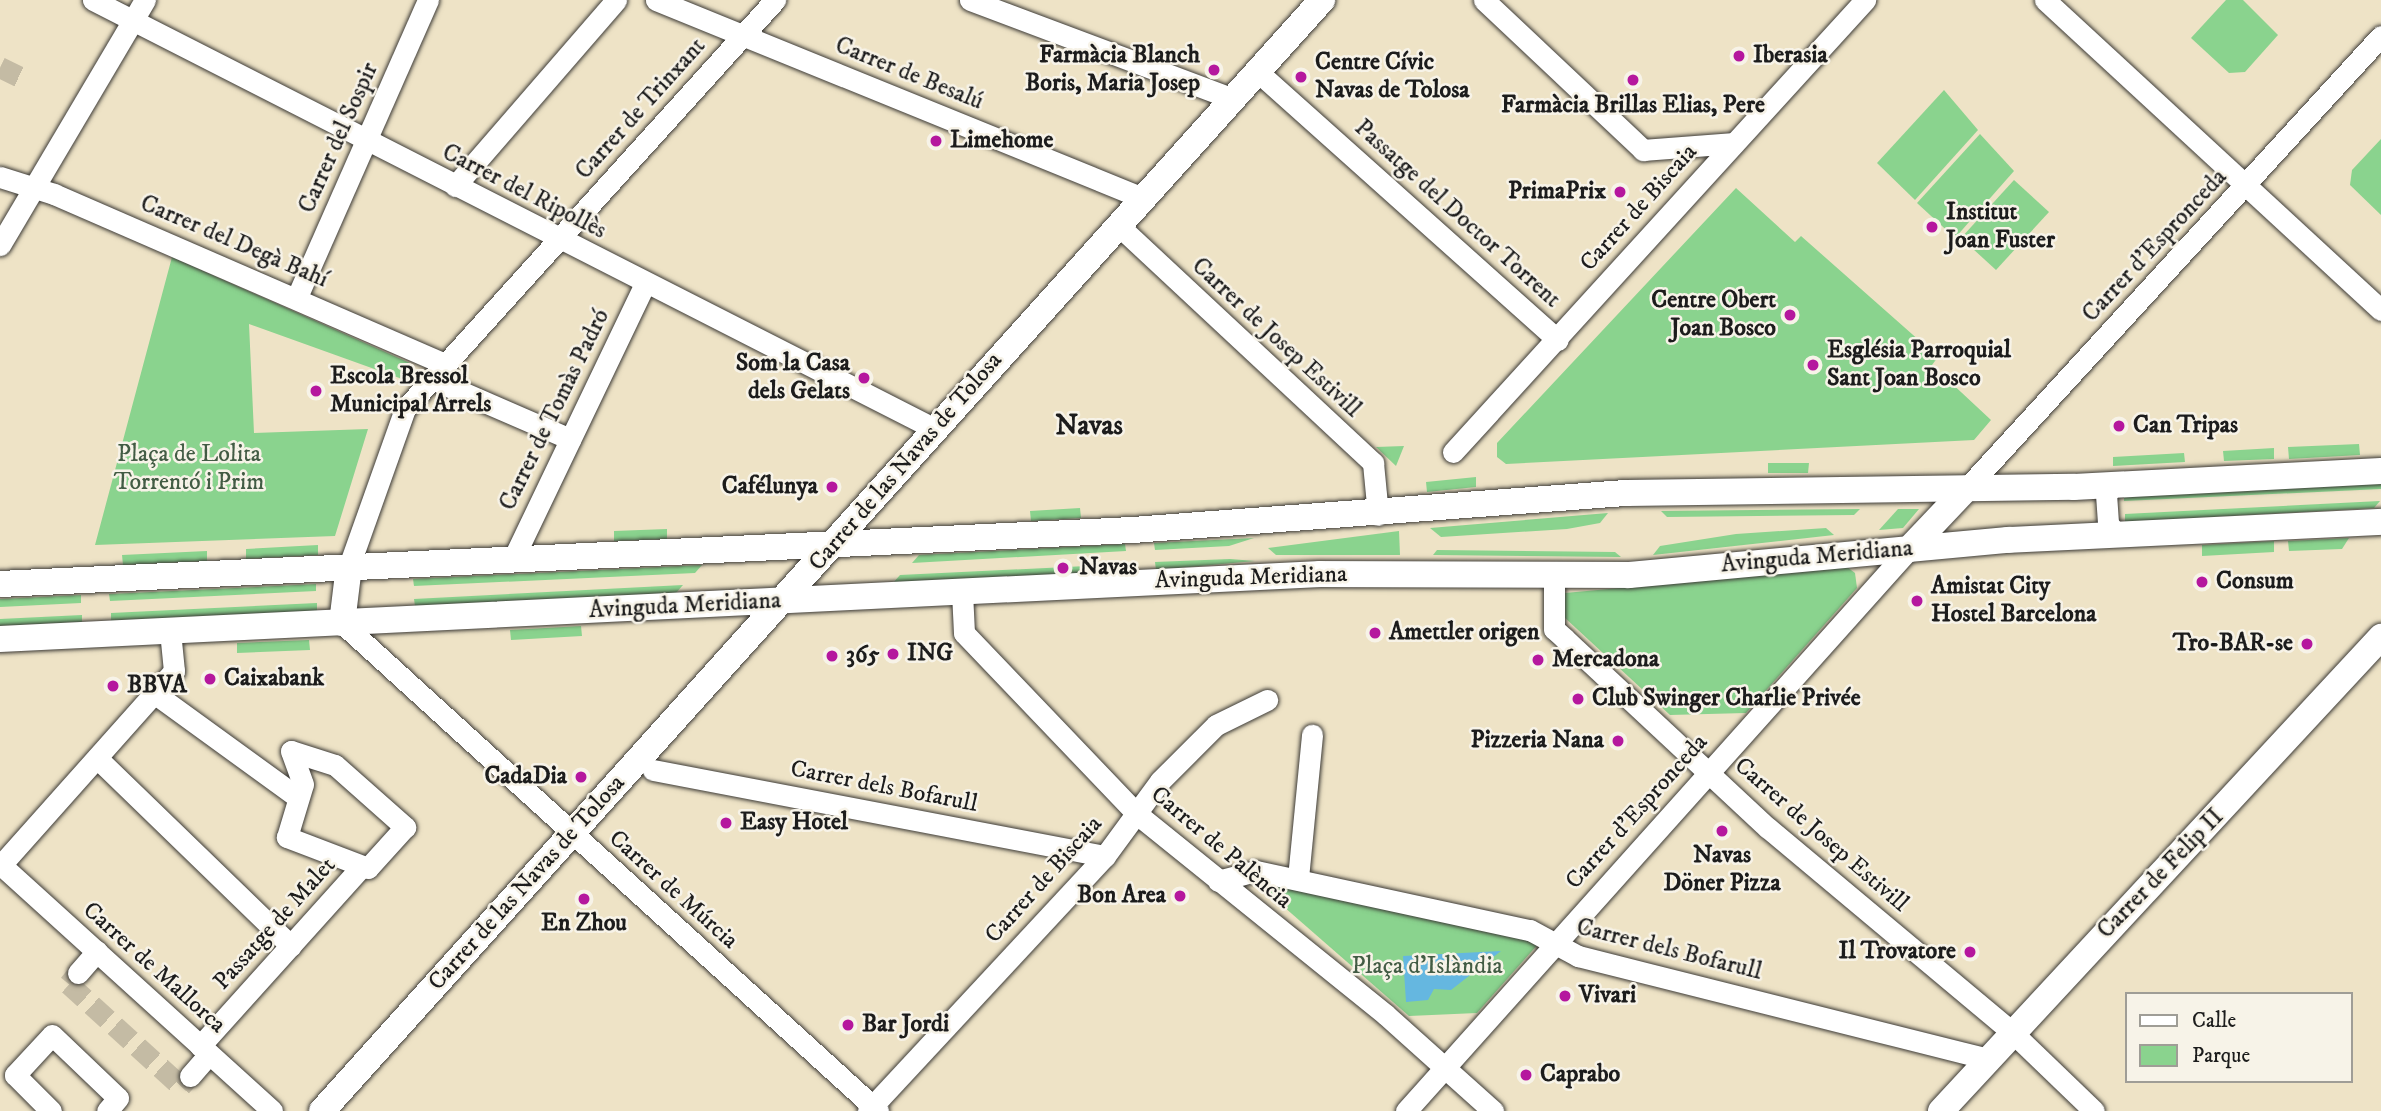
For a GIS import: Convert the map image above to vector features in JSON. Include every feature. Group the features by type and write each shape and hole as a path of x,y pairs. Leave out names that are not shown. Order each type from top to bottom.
{"main road":[{"name":"Carrer de las Navas de Tolosa","path":"322,1111 782,601 933,428 1258,72 1312,3"},
{"path":"0,584 831,544 1628,493 2113,485 2381,471"},
{"path":"1909,549 1966,489"},
{"name":"Avinguda Meridiana","path":"0,639 1320,574 1554,577 2117,534 2381,522"},
{"path":"342,623 349,566"},
{"name":"Carrer de Felip II","path":"1941,1111 2381,637"}],"street":[{"name":"Carrer del Ripollès","path":"93,0 366,142 933,428"},
{"path":"0,245 145,0"},
{"name":"Carrer del Sospir","path":"297,297 428,0"},
{"path":"455,186 616,0"},
{"name":"Carrer de Besalú","path":"656,0 1143,198"},
{"name":"Carrer de Trinxant","path":"349,566 405,409 443,373 559,239 775,0"},
{"path":"970,0 1233,99"},
{"path":"1484,0 1643,150 1734,143"},
{"name":"Carrer de Biscaia","path":"1453,452 1866,0"},
{"path":"2045,0 2381,310"},
{"name":"Carrer d'Espronceda","path":"1966,489 2381,36"},
{"name":"Passatge del Doctor Torrent","path":"1258,72 1558,340"},
{"name":"Carrer del Degà Bahí","path":"0,177 297,297 570,439"},
{"name":"Carrer de Josep Estivill","path":"1118,225 1373,463 1378,507"},
{"name":"Carrer de Tomàs Padró","path":"513,559 645,284"},
{"path":"2113,485 2106,494 2108,524 2117,534"},
{"name":"Carrer d'Espronceda","path":"1406,1111 1909,549"},
{"name":"Carrer de Josep Estivill","path":"1554,577 1554,629 1709,772 2013,1033 2094,1111"},
{"name":"Carrer de Palència","path":"962,592 964,633 1137,814 1493,1111"},
{"name":"Carrer de Múrcia","path":"342,623 873,1109"},
{"path":"0,864 174,671 170,631"},
{"path":"154,693 293,794"},
{"name":"Carrer de Biscaia","path":"873,1109 1105,856 1160,781 1216,725 1267,700"},
{"path":"1298,878 1312,734"},
{"path":"291,751 335,765 405,827 368,868 287,838 303,784 291,751"},
{"path":"97,758 291,946"},
{"name":"Carrer dels Bofarull","path":"653,769 1105,856"},
{"name":"Carrer de Mallorca","path":"0,864 272,1111"},
{"name":"Passatge de Malet","path":"190,1076 205,1050 291,946 360,869"},
{"name":"Carrer dels Bofarull","path":"1218,881 1256,871 1530,930 1552,947 1989,1059"},
{"path":"78,973 97,951"},
{"path":"51,1111 15,1075 52,1035 118,1098 107,1111"}],"green space":[{"path":"2226,0 2243,0 2278,35 2245,72 2229,73 2191,38"},
{"path":"1944,90 1978,130 1915,200 1877,163"},
{"path":"1980,134 2014,171 1955,238 1917,203"},
{"path":"2381,139 2381,215 2350,185 2352,170"},
{"path":"2014,180 2049,212 1996,270 1961,238"},
{"path":"1736,188 1795,242 1801,236 1938,357 1932,365 1991,420 1974,440 1506,464 1497,457 1497,443"},
{"name":"Plaça de Lolita Torrentó i Prim","path":"172,257 410,363 405,380 249,324 254,433 368,429 335,536 95,545"},
{"path":"2359,444 2360,455 2289,459 2288,447"},
{"path":"1404,446 1396,466 1376,447"},
{"path":"2274,448 2274,459 2224,461 2223,451"},
{"path":"2184,453 2185,462 2113,466 2113,457"},
{"path":"1768,463 1809,463 1808,473 1768,473"},
{"path":"1476,477 1476,487 1427,492 1426,482"},
{"path":"2381,480 2381,489 2124,501 2124,494"},
{"path":"2380,501 2374,508 2125,522 2125,514"},
{"path":"1080,508 1081,518 1031,521 1030,511"},
{"path":"1860,509 1854,515 1667,517 1661,511"},
{"path":"1898,509 1919,509 1903,528 1879,530"},
{"path":"1608,513 1600,523 1567,529 1441,537 1430,528"},
{"path":"1826,528 1834,535 1653,555 1660,546 1736,534"},
{"path":"667,529 667,539 614,541 614,531"},
{"path":"1399,531 1400,555 1276,555 1268,548"},
{"path":"1254,538 1229,546 1155,550 1154,543"},
{"path":"2349,538 2342,549 2289,551 2288,541"},
{"path":"2274,541 2274,552 2202,556 2202,545"},
{"path":"1125,544 1126,551 912,563 919,555"},
{"path":"318,545 318,555 246,559 246,549"},
{"path":"1437,550 1615,552 1621,557 1433,555"},
{"path":"207,551 207,561 123,565 122,555"},
{"path":"1230,559 1255,561 1156,570 1155,562"},
{"path":"1127,564 1127,571 893,583 900,575"},
{"path":"702,565 695,573 414,586 413,579"},
{"path":"1847,567 1855,573 1857,588 1746,713 1670,715 1564,617 1565,593"},
{"path":"316,584 316,591 110,601 109,594"},
{"path":"683,585 676,593 415,606 414,599"},
{"path":"81,595 81,603 0,607 0,599"},
{"path":"317,603 317,611 111,621 111,613"},
{"path":"82,615 82,622 0,626 0,619"},
{"path":"581,626 582,636 511,640 510,630"},
{"path":"309,640 310,650 237,653 237,643"},
{"name":"Plaça d'Islàndia","path":"1253,880 1540,942 1477,1013 1409,1016"}],"water":[{"path":"1501,951 1451,990 1434,989 1428,1000 1406,1002 1403,956"}],"tunnel":[{"path":"0,67 23,78"},
{"path":"78,973 69,984 181,1086 190,1076"}],"place":[{"name":"Iberasia","path":"1739,56"},
{"name":"Farmàcia Blanch Boris, Maria Josep","path":"1214,70"},
{"name":"Centre Cívic Navas de Tolosa","path":"1301,77"},
{"name":"Farmàcia Brillas Elias, Pere","path":"1633,80"},
{"name":"Limehome","path":"936,141"},
{"name":"PrimaPrix","path":"1620,192"},
{"name":"Institut Joan Fuster","path":"1932,227"},
{"name":"Centre Obert Joan Bosco","path":"1790,315"},
{"name":"Església Parroquial Sant Joan Bosco","path":"1813,365"},
{"name":"Som la Casa dels Gelats","path":"864,378"},
{"name":"Escola Bressol Municipal Arrels","path":"316,391"},
{"name":"Can Tripas","path":"2119,426"},
{"name":"Cafélunya","path":"832,487"},
{"name":"Navas","path":"1063,568"},
{"name":"Consum","path":"2202,582"},
{"name":"Amistat City Hostel Barcelona","path":"1917,601"},
{"name":"Amettler origen","path":"1375,633"},
{"name":"Tro-BAR-se","path":"2307,644"},
{"name":"ING","path":"893,654"},
{"name":"365","path":"832,656"},
{"name":"Mercadona","path":"1538,660"},
{"name":"Caixabank","path":"210,679"},
{"name":"BBVA","path":"113,686"},
{"name":"Club Swinger Charlie Privée","path":"1578,699"},
{"name":"Pizzeria Nana","path":"1618,741"},
{"name":"CadaDia","path":"581,777"},
{"name":"Easy Hotel","path":"726,823"},
{"name":"Navas Döner Pizza","path":"1722,831"},
{"name":"Bon Area","path":"1180,896"},
{"name":"En Zhou","path":"584,899"},
{"name":"Il Trovatore","path":"1970,952"},
{"name":"Vivari","path":"1565,996"},
{"name":"Bar Jordi","path":"848,1025"},
{"name":"Caprabo","path":"1526,1075"}],"district":[{"name":"Navas","path":"1089,426"}]}
